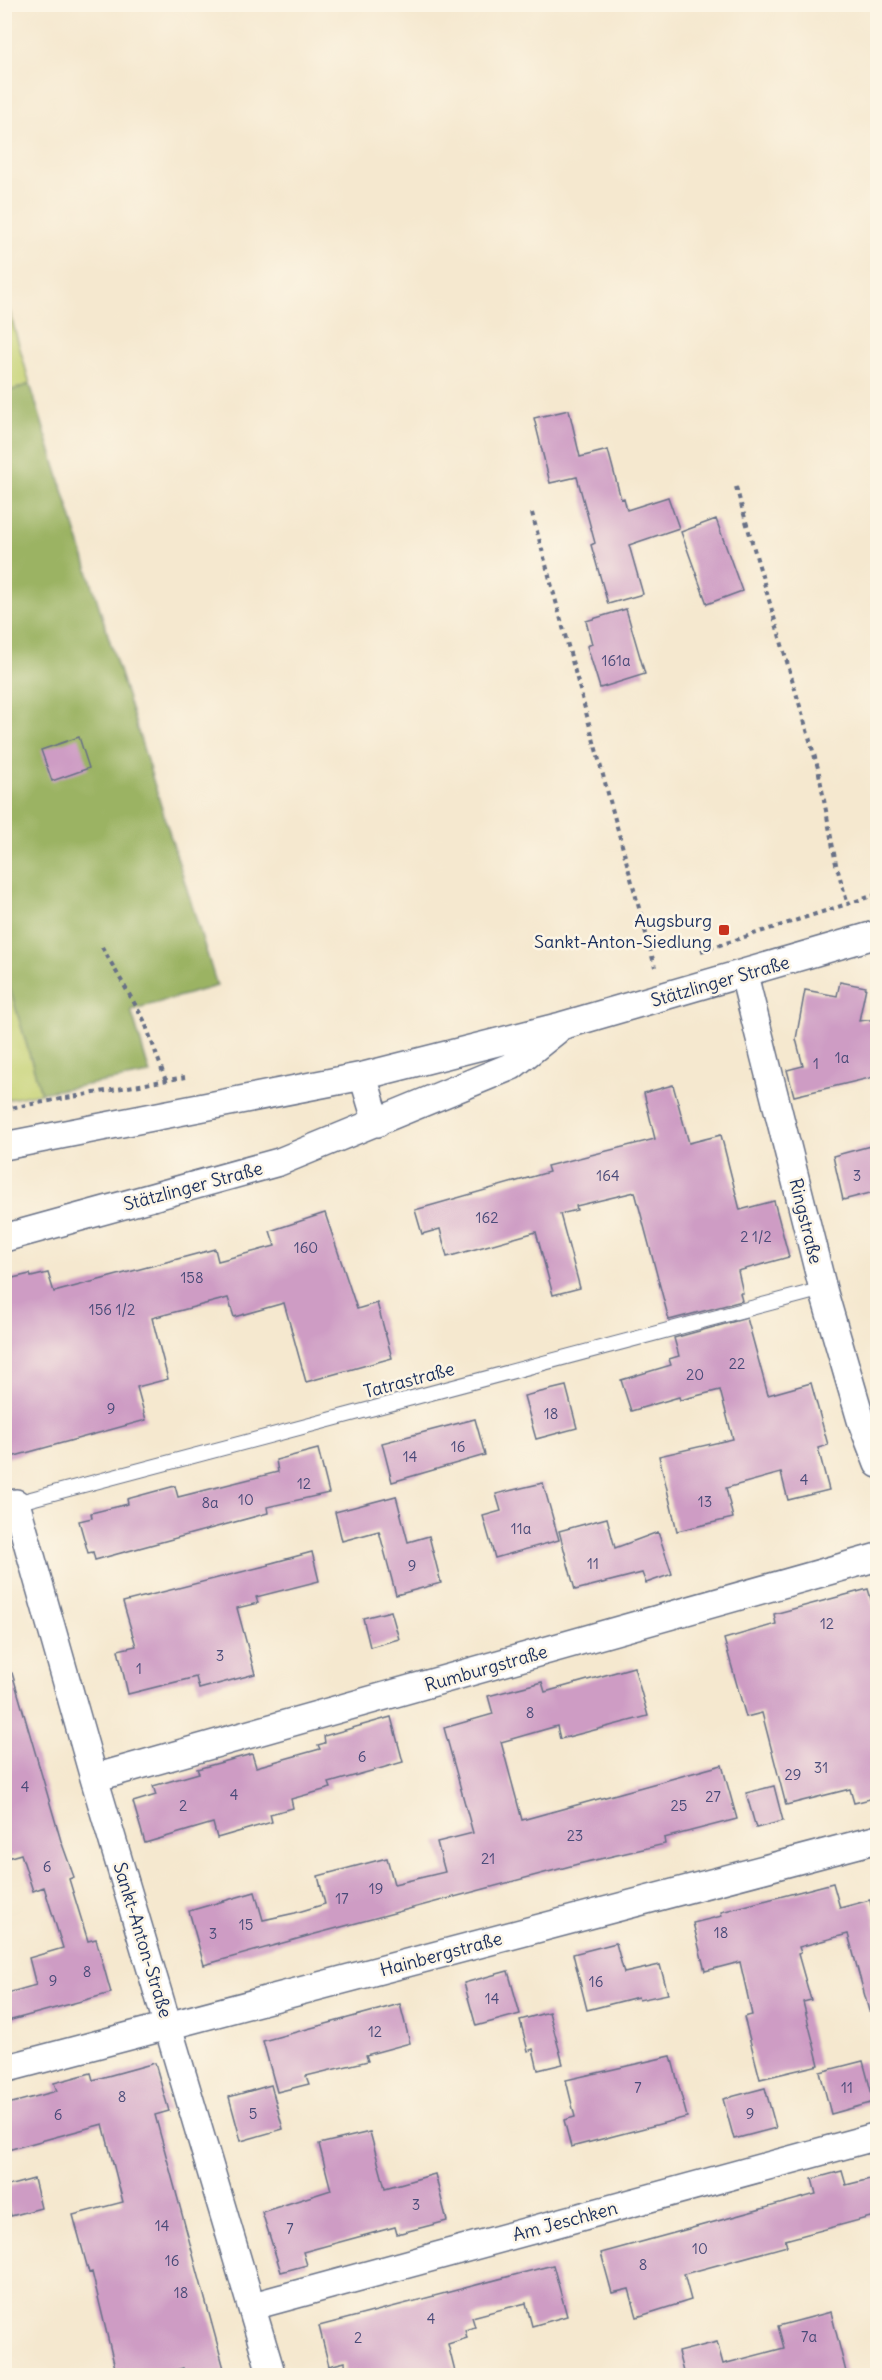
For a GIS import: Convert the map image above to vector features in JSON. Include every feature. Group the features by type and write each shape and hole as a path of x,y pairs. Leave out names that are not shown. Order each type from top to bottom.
{"street":[{"name":"Stätzlinger Straße","path":"4,1146 363,1076 561,1026 744,975 878,934"},
{"name":"Ringstraße","path":"744,975 823,1289 861,1420 878,1464"},
{"name":"Stätzlinger Straße","path":"4,1238 279,1162 512,1066 561,1026"},
{"path":"363,1076 377,1123"},
{"name":"Sankt-Anton-Straße","path":"10,1505 170,2026 272,2376"},
{"name":"Rumburgstraße","path":"94,1778 878,1557"},
{"name":"Hainbergstraße","path":"4,2069 878,1839"},
{"name":"Am Jeschken","path":"253,2306 878,2136"}],"lane":[{"name":"Tatrastraße","path":"10,1505 823,1289"}],"path":[{"path":"736,487 818,768 836,864 848,904"},
{"path":"532,513 654,966"},
{"path":"699,951 878,894"},
{"path":"102,947 144,1020 166,1080 171,1112"},
{"path":"643,969 666,962"},
{"path":"4,1109 189,1076"}],"green space":[{"path":"4,292 30,384 5,393 4,393"},
{"path":"30,384 217,986 131,1010 150,1074 41,1093 5,972 4,393"},
{"path":"5,972 41,1093 4,1100"}],"building":[{"path":"569,410 580,457 608,450 621,499 624,498 627,510 668,497 679,528 629,545 643,594 608,604 591,545 595,543 577,477 550,483 534,418"},
{"path":"716,519 742,591 707,604 681,532"},
{"path":"626,609 645,674 600,688 587,646 592,644 586,621"},
{"path":"79,737 89,768 52,781 41,750"},
{"path":"840,982 866,987 859,1021 878,1019 878,1076 794,1096 787,1070 803,1066 796,1039 805,990 837,996"},
{"path":"673,1085 689,1143 721,1135 740,1210 774,1201 789,1257 738,1271 743,1293 740,1293 742,1301 669,1320 635,1192 576,1206 577,1210 560,1214 580,1288 553,1295 536,1232 447,1257 440,1229 422,1234 415,1210 549,1172 547,1166 655,1139 644,1093"},
{"path":"874,1145 878,1159 878,1191 843,1200 833,1156"},
{"path":"325,1213 357,1309 377,1303 392,1358 306,1382 284,1303 234,1317 228,1298 152,1318 168,1379 137,1387 146,1420 4,1459 4,1280 30,1274 31,1277 48,1273 54,1292 215,1249 218,1261 275,1246 270,1231"},
{"path":"747,1318 768,1395 811,1383 828,1445 818,1448 829,1490 788,1500 781,1473 726,1488 733,1518 677,1531 659,1456 733,1439 720,1390 680,1400 679,1397 631,1411 621,1380 671,1365 669,1359 679,1356 674,1338"},
{"path":"566,1386 577,1428 536,1439 524,1396"},
{"path":"475,1419 485,1455 392,1482 382,1443"},
{"path":"318,1449 329,1493 267,1507 268,1513 95,1560 93,1552 88,1553 79,1521 92,1518 91,1513 128,1504 127,1499 175,1486 178,1497 278,1472 276,1460"},
{"path":"543,1483 559,1540 495,1558 483,1516 501,1511 496,1494"},
{"path":"396,1496 408,1542 429,1536 441,1583 396,1595 379,1531 342,1541 335,1512"},
{"path":"607,1518 615,1548 658,1532 672,1574 646,1583 642,1573 575,1590 559,1531"},
{"path":"312,1552 319,1581 256,1597 258,1603 237,1608 255,1674 199,1689 196,1677 128,1694 118,1650 136,1646 123,1602"},
{"path":"868,1589 878,1622 878,1797 854,1803 850,1789 786,1805 762,1713 746,1717 724,1639 776,1624 774,1614"},
{"path":"391,1611 399,1639 370,1647 363,1618"},
{"path":"634,1667 648,1716 560,1739 557,1726 501,1742 522,1820 722,1765 737,1819 664,1838 665,1844 578,1864 204,1965 189,1911 255,1892 263,1920 295,1913 325,1904 318,1876 387,1858 394,1884 445,1872 437,1842 473,1833 444,1728 493,1714 488,1696 542,1682 545,1692"},
{"path":"12,1673 61,1841 74,1877 69,1879 88,1941 96,1939 111,1993 4,2022 4,1994 36,1985 29,1958 63,1948 44,1887 33,1891 21,1854 4,1859 4,1674"},
{"path":"391,1717 403,1762 329,1783 331,1788 291,1799 293,1808 270,1814 272,1822 217,1838 213,1823 145,1843 133,1802 156,1795 153,1786 199,1773 197,1769 252,1754 256,1767 320,1749 318,1745 325,1743 324,1736"},
{"path":"774,1786 783,1821 756,1828 746,1793"},
{"path":"833,1883 840,1908 870,1900 878,1934 878,2010 869,2011 848,1934 799,1947 801,1953 798,1954 811,2000 803,2002 819,2065 760,2079 744,2017 752,2015 740,1962 705,1971 693,1923 722,1916 721,1912"},
{"path":"616,1943 624,1973 660,1965 668,1994 639,2000 638,1997 587,2010 573,1954"},
{"path":"508,1971 520,2014 476,2026 464,1983"},
{"path":"400,2004 410,2043 366,2055 368,2061 306,2076 309,2084 277,2092 263,2041"},
{"path":"549,2012 563,2064 538,2070 533,2049 528,2051 520,2020"},
{"path":"671,2056 687,2117 571,2147 564,2120 575,2117 566,2080"},
{"path":"863,2061 874,2102 831,2114 820,2072"},
{"path":"155,2063 169,2111 155,2115 226,2376 185,2376 183,2368 154,2376 117,2376 92,2272 89,2273 73,2215 123,2202 103,2124 4,2151 4,2105 57,2091 54,2083 91,2073 93,2080"},
{"path":"271,2085 283,2129 241,2141 229,2097"},
{"path":"765,2088 776,2128 734,2139 723,2099"},
{"path":"370,2132 385,2188 435,2174 447,2221 397,2234 395,2227 303,2252 307,2265 281,2272 262,2212 331,2190 319,2144"},
{"path":"842,2171 846,2185 878,2177 878,2215 785,2240 787,2246 684,2274 691,2300 637,2317 629,2289 612,2293 601,2253 816,2194 812,2179"},
{"path":"34,2179 41,2208 11,2216 4,2187"},
{"path":"553,2265 567,2316 532,2326 526,2303 472,2317 475,2327 465,2330 467,2338 448,2344 456,2376 346,2376 345,2362 329,2366 319,2326"},
{"path":"831,2312 847,2376 684,2376 678,2352 717,2342 723,2364 784,2348 778,2326"}],"place":[{"name":"Augsburg Sankt-Anton-Siedlung","path":"724,930"}]}
